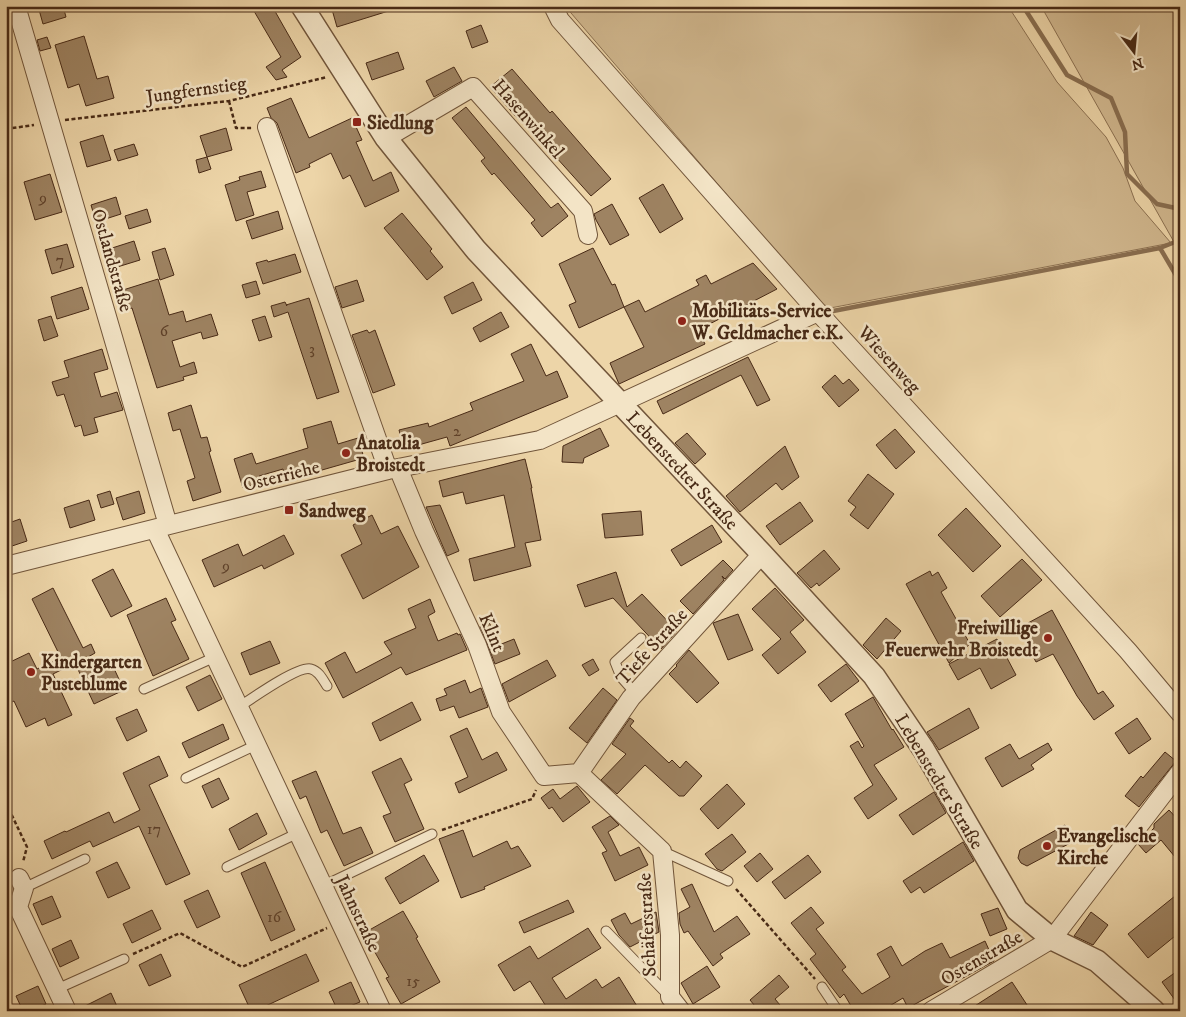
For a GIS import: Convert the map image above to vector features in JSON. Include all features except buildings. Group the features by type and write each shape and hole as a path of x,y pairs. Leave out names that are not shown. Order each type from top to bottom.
{"street":[{"name":"Ostlandstraße","path":"16,6 50,122 161,527"},
{"name":"Lebenstedter Straße","path":"302,6 386,138 476,250 874,676 924,750 1017,910 1052,940 1097,961 1154,1011"},
{"name":"Wiesenweg","path":"553,6 560,20 818,312 1128,651 1180,713"},
{"name":"Hasenwinkel","path":"386,138 473,87 583,211 588,236"},
{"path":"267,127 393,469"},
{"name":"Osterriehe","path":"6,566 393,469 540,440 818,312"},
{"name":"Klint","path":"393,469 477,645 501,712 544,776"},
{"name":"Jahnstraße","path":"161,527 215,656 382,1011"},
{"name":"Tiefe Straße","path":"579,773 636,694 762,554"},
{"path":"1052,940 1180,772"},
{"path":"544,776 579,773"},
{"name":"Schäferstraße","path":"579,773 662,851 676,1004"},
{"path":"22,883 18,907 67,1011"},
{"name":"Ostenstraße","path":"931,1011 1052,940"}],"lane":[{"path":"636,694 621,678 616,662 641,638"},
{"path":"144,689 215,656"},
{"path":"239,708 285,678 304,669 311,669 318,673 327,686"},
{"path":"186,778 256,745"},
{"path":"227,867 298,833"},
{"path":"323,886 432,834"},
{"name":"Schäferstraße","path":"662,851 728,881"},
{"path":"22,883 85,859"},
{"name":"Schäferstraße","path":"606,931 676,1004"},
{"path":"57,989 124,959"},
{"path":"822,987 838,1011"}],"path":[{"name":"Jungfernstieg","path":"6,129 229,101 344,73"},
{"path":"229,101 236,128"},
{"path":"432,834 532,799 544,776"},
{"path":"6,803 27,847 22,883"},
{"path":"728,881 822,987"},
{"path":"124,959 180,933 242,967 340,922"}],"shaded area":[{"path":"565,6 1008,6 1057,82 1106,137 1123,168 1135,201 1171,243 825,309"},
{"path":"1041,6 1180,6 1180,241 1174,242"}],"waterway":[{"path":"1023,6 1067,75 1111,98 1125,132 1127,174 1157,204 1180,209"},
{"path":"1160,248 1180,240"},
{"path":"828,312 1160,248 1180,282"}],"place":[{"name":"Siedlung","path":"357,122"},
{"name":"Mobilitäts-Service W. Geldmacher e.K.","path":"682,321"},
{"name":"Anatolia Broistedt","path":"346,453"},
{"name":"Sandweg","path":"289,510"},
{"name":"Freiwillige Feuerwehr Broistedt","path":"1048,638"},
{"name":"Kindergarten Pusteblume","path":"31,672"},
{"name":"Evangelische Kirche","path":"1047,846"}]}
